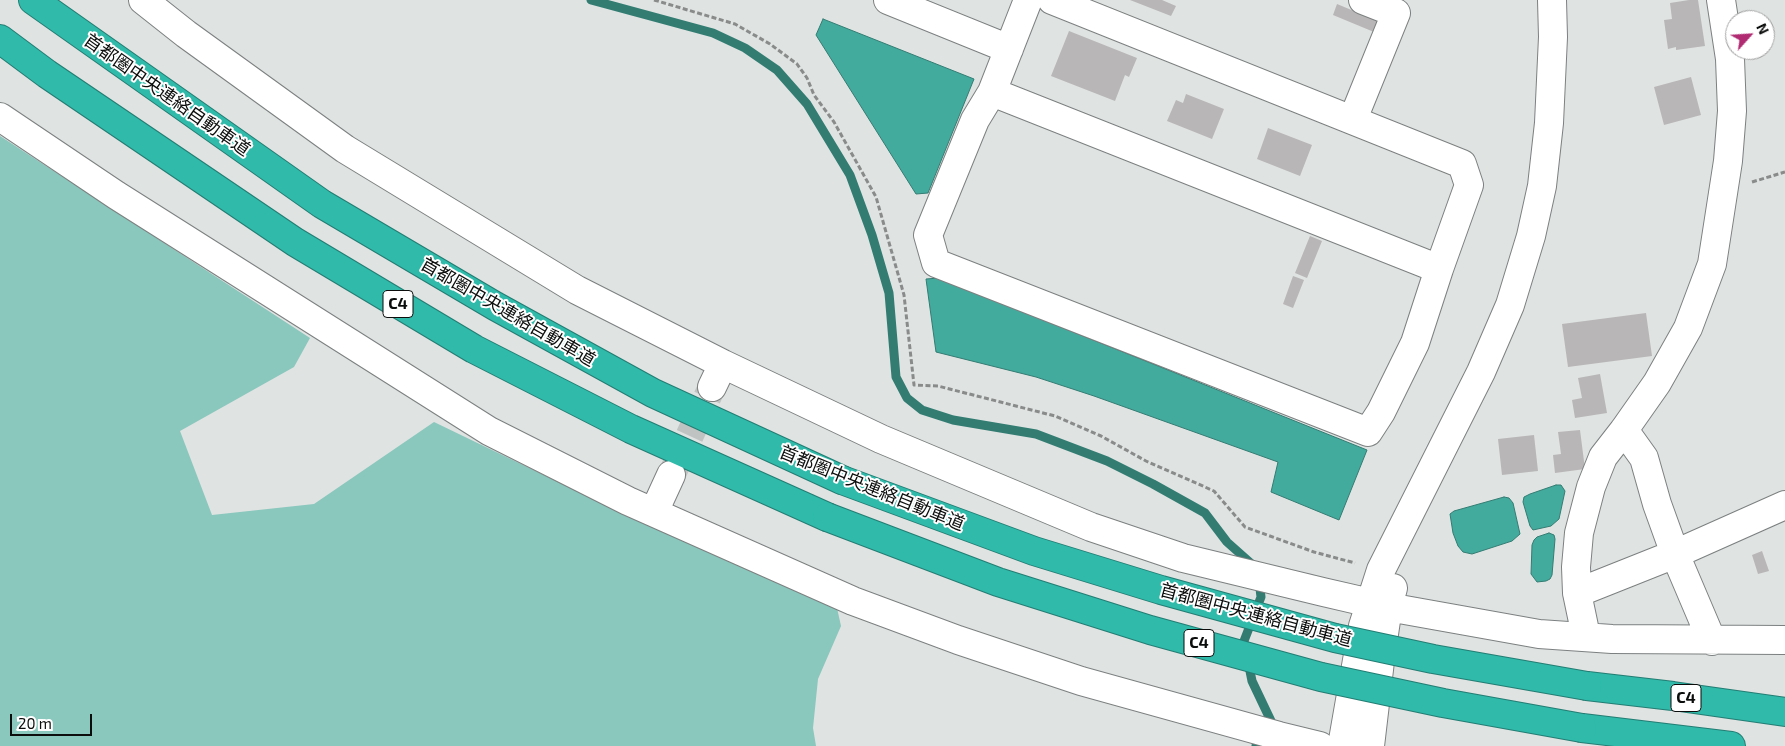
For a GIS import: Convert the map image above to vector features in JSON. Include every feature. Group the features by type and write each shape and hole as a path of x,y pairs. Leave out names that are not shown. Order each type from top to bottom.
{"highway":[{"name":"首都圏中央連絡自動車道","path":"33,0 322,204 495,306 653,393 842,480 1034,551 1335,638 1433,659 1587,686 1785,712"},
{"name":"C4","path":"0,39 47,74 295,242 474,349 631,429 827,517 998,582 1150,630 1321,677 1443,703 1582,728 1731,746"}],"street":[{"path":"143,0 186,34 345,149 718,375 881,439 1091,527 1183,558 1277,581 1379,605 1539,634 1612,639 1785,640"},
{"path":"888,0 1009,49"},
{"path":"1028,0 992,92 975,120 928,236 936,263 1368,432 1381,412 1415,343 1469,185 1462,164 1354,119 1052,0"},
{"path":"1342,746 1363,626 1379,605 1406,543 1439,458 1481,372 1521,273 1532,236 1542,186 1549,123 1554,37 1552,0"},
{"path":"1586,636 1577,593 1576,567 1579,533 1591,487 1603,457 1657,382 1688,328 1712,264 1728,162 1732,111 1730,60 1721,0"},
{"path":"1354,119 1396,13 1372,2"},
{"path":"992,92 1439,269"},
{"path":"0,118 116,195 489,431 628,501 853,601 958,640 1081,682 1320,746"},
{"path":"1624,430 1644,458 1657,504 1675,554 1712,641"},
{"path":"654,512 671,475"},
{"path":"1577,593 1675,554 1785,505"},
{"path":"1370,746 1379,605"}],"shaded area":[{"path":"823,19 974,79 928,193 916,194 816,35"},
{"path":"0,136 310,338 294,367 180,431 212,515 314,504 434,422 612,508 837,608 841,626 818,679 813,728 816,746 0,746"},
{"path":"939,278 1367,450 1339,520 1271,492 1278,462 1036,377 936,352 926,279"},
{"path":"1556,485 1561,485 1565,491 1559,519 1551,526 1533,530 1523,502 1524,497"},
{"path":"1504,497 1509,498 1513,503 1520,534 1512,541 1472,554 1463,552 1458,546 1453,533 1450,514 1454,511"},
{"path":"1549,533 1554,535 1555,539 1552,575 1546,581 1537,582 1531,574 1532,545 1537,537"}],"building":[{"path":"1130,0 1162,0 1176,6 1171,16"},
{"path":"1698,0 1705,46 1676,50 1676,47 1668,49 1664,20 1672,19 1670,3"},
{"path":"1337,4 1378,21 1374,32 1333,15"},
{"path":"1069,31 1137,58 1129,77 1125,75 1115,101 1051,76"},
{"path":"1691,77 1701,115 1664,125 1654,87"},
{"path":"1186,94 1224,109 1212,139 1167,121 1176,100 1183,103"},
{"path":"1268,128 1312,145 1300,176 1257,159"},
{"path":"1310,236 1322,241 1307,278 1295,273"},
{"path":"1293,276 1304,280 1293,308 1283,304"},
{"path":"1646,313 1652,356 1568,367 1562,324"},
{"path":"1600,374 1607,413 1575,418 1572,400 1582,398 1578,378"},
{"path":"1580,430 1585,469 1555,473 1553,455 1561,454 1558,432"},
{"path":"1534,435 1538,471 1502,475 1498,439"},
{"path":"1762,551 1769,571 1758,574 1752,555"}],"waterway":[{"path":"591,0 713,33 745,48 777,70 807,104 850,175 872,235 889,293 896,377 907,398 922,410 953,420 1036,434 1107,461 1205,513 1227,542 1254,566"},
{"path":"1256,746 1257,741 1271,721 1252,681 1244,641 1261,597 1259,580"}],"tunnel":[{"path":"672,474 712,387"}]}
